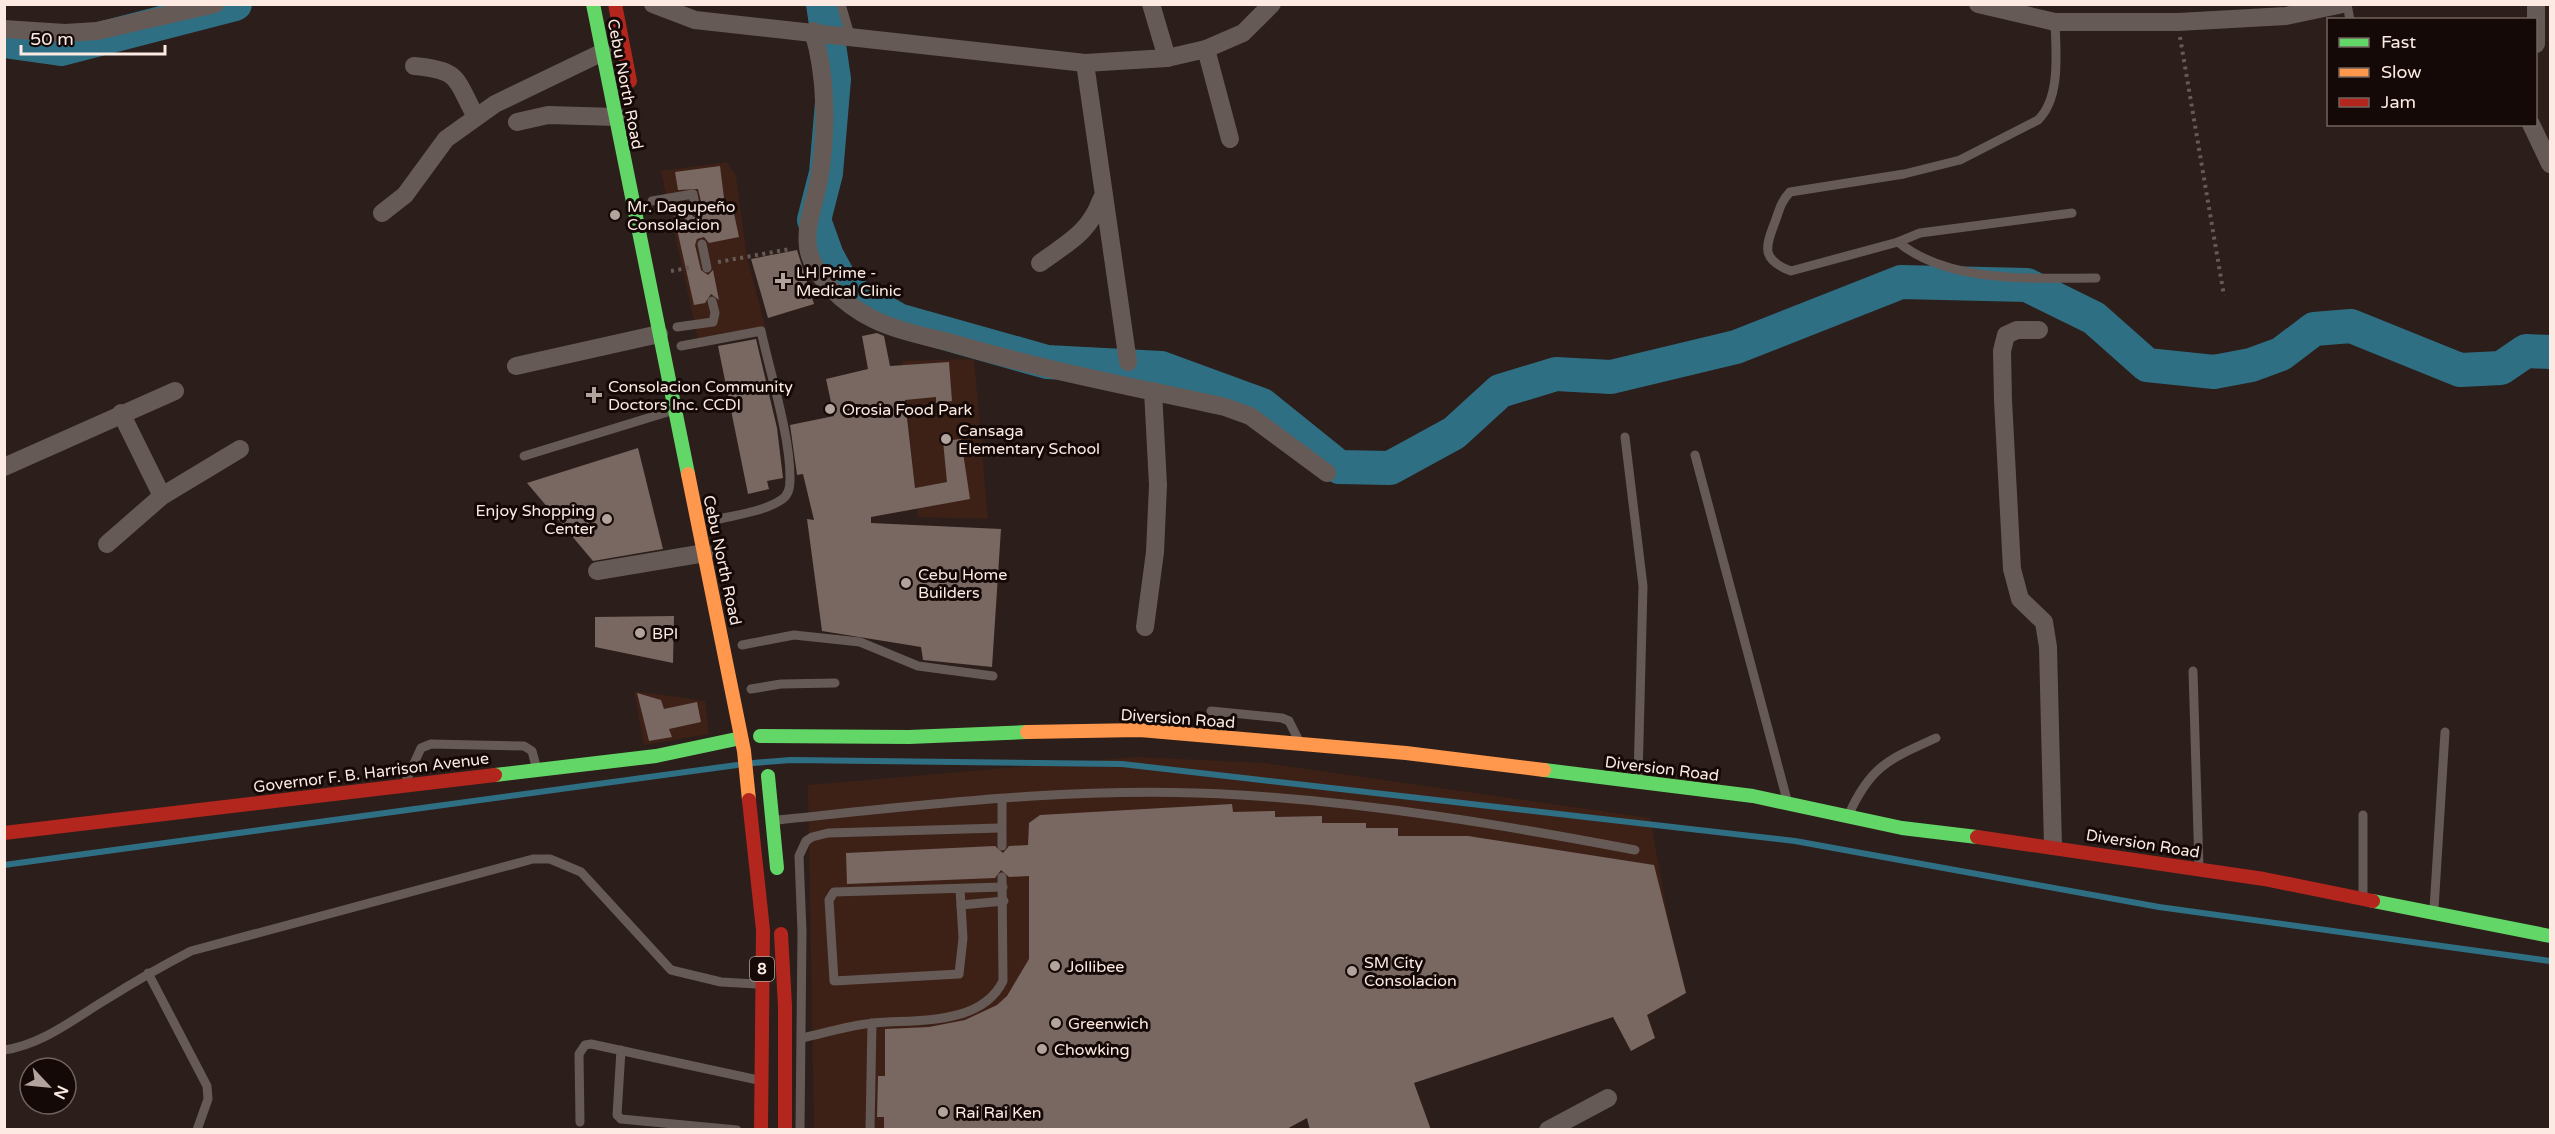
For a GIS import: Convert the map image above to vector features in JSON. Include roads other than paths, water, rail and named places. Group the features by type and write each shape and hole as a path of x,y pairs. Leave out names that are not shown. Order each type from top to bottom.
{"street":[{"path":"4,29 65,33 97,31 215,4"},
{"name":"Cebu North Road","path":"593,4 617,117 646,276 705,553 749,788 763,930 761,1130"},
{"path":"653,4 695,20 1085,63 1167,58 1206,49 1243,33 1272,4"},
{"path":"1151,4 1167,58"},
{"path":"1978,4 2055,22 2178,22 2286,16 2345,4"},
{"name":"Cebu North Road","path":"617,5 633,97"},
{"path":"816,32 820,55 823,121 821,163 808,226 808,246 821,276 852,306 874,320 1005,358 1225,407 1250,416 1327,473"},
{"path":"1206,49 1230,139"},
{"path":"382,213 405,195 447,139 476,117 495,104 603,52"},
{"path":"1085,63 1102,198 1128,362"},
{"path":"414,66 441,69 452,74 476,117"},
{"path":"517,122 548,115 617,117"},
{"path":"2532,126 2550,164"},
{"path":"1040,263 1086,230 1095,218 1102,198"},
{"path":"674,310 682,352"},
{"path":"2039,330 2017,330 2006,335 2002,351 2003,400 2012,569 2020,599 2044,622 2048,647 2053,846"},
{"path":"516,366 659,334"},
{"path":"4,467 121,413 175,391"},
{"path":"1145,627 1155,552 1158,485 1153,391"},
{"path":"121,413 162,496"},
{"path":"107,544 162,496 240,449"},
{"path":"597,571 705,553"},
{"path":"750,683 755,707"},
{"name":"Diversion Road","path":"760,736 909,737 1008,732 1140,730 1406,753 1504,767 1638,781 1788,803 1902,828 2053,846 2199,869 2550,936"},
{"name":"Governor F. B. Harrison Avenue","path":"4,833 404,787 742,744"},
{"path":"766,766 774,820 778,878"},
{"name":"8","path":"780,925 785,1006 785,1130"},
{"path":"1548,1130 1608,1098"}],"lane":[{"path":"841,4 846,35"},
{"path":"2055,22 2052,98 2048,111 2038,120 1960,160 1904,174 1790,192 1782,200 1767,240 1768,255 1775,264 1791,272 1898,242 1920,233 2072,213"},
{"path":"652,201 693,194 696,211"},
{"path":"1898,242 1916,257 2001,278 2096,278"},
{"path":"702,244 706,266"},
{"path":"678,327 713,322 715,318 712,301"},
{"path":"682,352 761,331 784,435 790,481 788,494 782,500 765,507 715,520"},
{"path":"524,456 674,411"},
{"path":"1625,437 1643,586 1638,781"},
{"path":"1695,455 1788,803"},
{"path":"742,645 794,635 860,642 918,666 993,676"},
{"path":"2193,671 2199,869"},
{"path":"750,683 835,683"},
{"path":"1211,711 1282,718 1289,721 1301,745"},
{"path":"2434,914 2445,732"},
{"path":"1848,816 1860,790 1886,761 1936,738"},
{"path":"404,787 421,748 431,744 524,746 532,751 537,769"},
{"path":"774,820 1067,794 1239,795 1419,814 1519,828 1635,850"},
{"path":"1002,799 1000,828 1002,846"},
{"path":"2363,815 2363,899"},
{"path":"800,1130 802,1038 799,856 806,841 828,833 1000,828"},
{"path":"4,1050 31,1043 60,1028 148,973 190,951 533,859 550,859 581,872 671,970 721,982 762,984"},
{"path":"802,1038 872,1023 924,1020 968,1012 986,1003 998,992 1003,981 1003,882 960,888 859,887 834,892 830,895 833,978 837,983 959,974 962,968 960,888"},
{"path":"961,905 1004,901"},
{"path":"148,973 207,1086 208,1099 197,1130"},
{"path":"870,1130 872,1023"},
{"path":"580,1122 579,1054 585,1045 591,1044 621,1050 760,1080"},
{"path":"621,1050 617,1114 621,1119 737,1130"}],"waterway":[{"path":"4,41 61,49 235,4"},
{"path":"823,4 834,79 826,173 814,220 827,256 845,289 898,320 1047,362 1161,368 1262,405 1339,467 1390,468 1454,433 1500,391 1556,374 1611,377 1736,347 1901,282 2027,285 2094,318 2147,365 2214,372 2251,365 2281,354 2314,329 2351,326 2460,370 2501,368 2526,351 2550,352"},
{"path":"753,763 791,760 1122,764 1795,841 2159,907 2550,961"},
{"path":"4,865 737,765"}],"place":[{"name":"Mr. Dagupeño Consolacion","path":"615,215"},
{"name":"LH Prime - Medical Clinic","path":"783,281"},
{"name":"Consolacion Community Doctors Inc. CCDI","path":"594,395"},
{"name":"Orosia Food Park","path":"830,409"},
{"name":"Cansaga Elementary School","path":"946,439"},
{"name":"Enjoy Shopping Center","path":"607,519"},
{"name":"Cebu Home Builders","path":"906,583"},
{"name":"BPI","path":"640,633"},
{"name":"Jollibee","path":"1055,966"},
{"name":"SM City Consolacion","path":"1352,971"},
{"name":"Greenwich","path":"1056,1023"},
{"name":"Chowking","path":"1042,1049"},
{"name":"Rai Rai Ken","path":"943,1112"}]}
